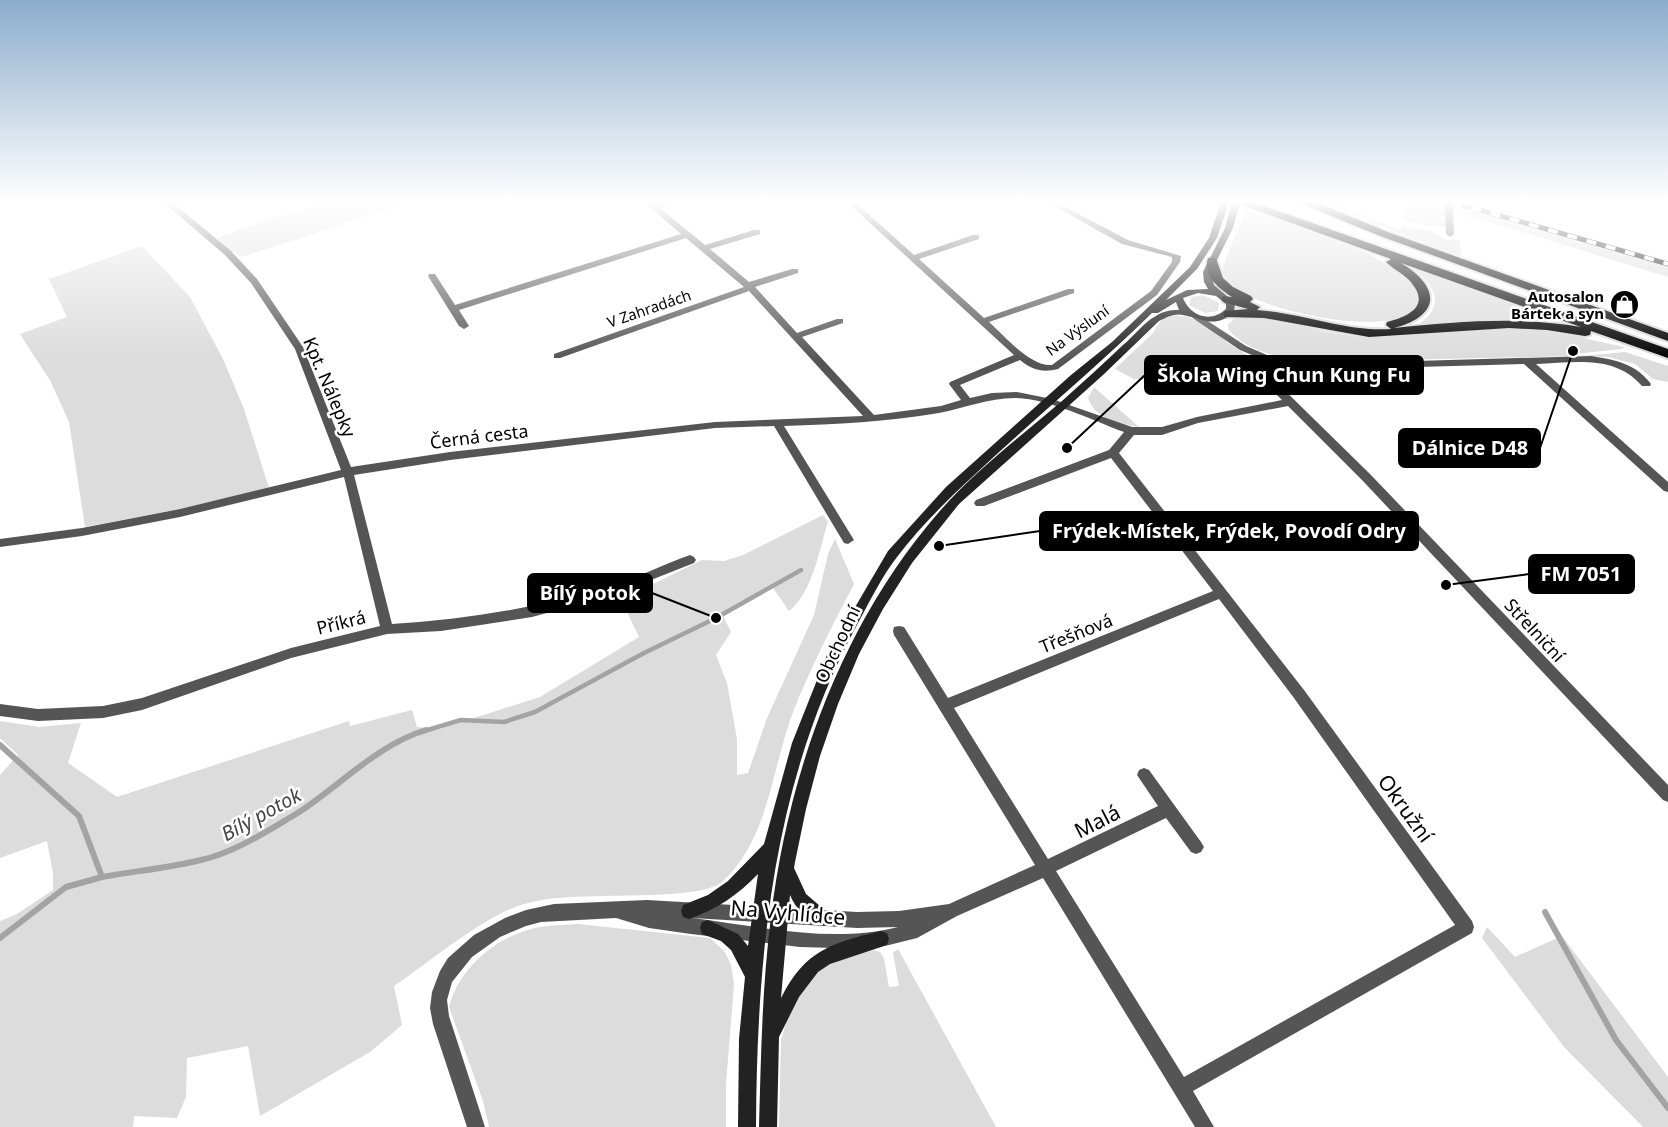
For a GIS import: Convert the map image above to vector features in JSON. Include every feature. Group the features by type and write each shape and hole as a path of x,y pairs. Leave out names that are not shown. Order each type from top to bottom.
{"highway":[{"path":"1222,297 1284,313 1352,325 1385,326 1402,323 1415,316 1422,307 1425,297 1417,280 1396,264 1375,255"},
{"path":"1391,255 1668,355"},
{"path":"1415,255 1668,344"},
{"path":"1441,255 1668,337"},
{"path":"1212,261 1215,277 1228,289 1263,306 1284,313"},
{"path":"1226,316 1257,311 1315,326 1373,333 1488,324 1541,325 1593,334 1668,355"}],"main road":[{"path":"1141,320 1193,268 1202,255"},
{"path":"1179,298 1180,305 1197,317 1226,316 1231,307 1208,285 1206,279 1216,255"},
{"path":"1192,290 1193,268"},
{"path":"1141,320 1192,290 1205,290 1222,297"},
{"name":"Obchodní","path":"747,1127 748,1039 753,977 759,914 770,849 799,743 834,655 892,554 950,490 1159,317 1172,312 1187,312"},
{"name":"Obchodní","path":"768,1127 777,936 786,866 815,749 849,659 885,593 906,561 942,516 1141,320"},
{"path":"689,911 719,899 736,886 770,849"},
{"path":"786,866 800,900 821,918"},
{"path":"708,928 728,935 741,946 753,977"},
{"path":"771,1039 800,978 814,964 842,948 881,939"}],"street":[{"name":"Kpt. Nálepky","path":"229,255 254,281 300,349 347,472 387,629"},
{"path":"453,309 623,255"},
{"path":"713,255 750,287 872,419"},
{"name":"Na Výsluní","path":"909,255 1021,356 1040,369 1055,367 1154,293 1176,262 1177,256 1172,255"},
{"path":"913,258 923,255"},
{"name":"V Zahradách","path":"557,356 753,284 795,271"},
{"path":"432,276 464,326"},
{"name":"Na Výsluní","path":"983,321 1071,291"},
{"path":"1226,316 1220,324 1228,339"},
{"path":"1197,317 1228,339 1264,357 1309,366 1591,359 1616,362 1635,370 1646,384"},
{"path":"797,336 840,321"},
{"path":"967,401 954,384 1021,356"},
{"name":"Střelniční","path":"1264,357 1260,366 1262,374 1366,477 1668,795"},
{"path":"1528,362 1668,488"},
{"name":"Černá cesta","path":"0,543 82,532 180,513 347,472 450,456 715,425 872,419 941,409 992,396 1017,395 1054,404 1131,430 1162,431 1197,420 1290,402"},
{"path":"777,423 848,540"},
{"path":"980,503 1113,453 1131,430"},
{"name":"Okružní","path":"1113,453 1299,694 1466,927 1181,1088"},
{"name":"Příkrá","path":"0,710 38,715 113,710 152,701 291,652 387,629 441,626 532,612 609,592 690,560"},
{"name":"Třešňová","path":"944,706 1222,593"},
{"path":"898,631 1205,1127"},
{"path":"1143,775 1196,848"},
{"name":"Malá","path":"1045,870 1168,808"},
{"name":"Na Vyhlídce","path":"618,912 648,921 757,934 835,941 881,939 909,933 933,924 949,912 1045,870"},
{"name":"Na Vyhlídce","path":"476,1127 438,1008 443,981 456,963 473,947 521,919 568,912 618,912 647,908 899,920 949,912"}],"shaded area":[{"path":"118,255 150,255 190,297 223,359 244,409 269,488 184,508 85,527 69,422 51,382 20,334 67,317 49,279"},
{"path":"1227,255 1370,255 1392,267 1409,281 1417,294 1412,310 1393,319 1364,322 1330,319 1295,312 1262,302 1237,290 1223,277 1222,272"},
{"path":"1595,255 1624,255 1668,267 1668,277"},
{"path":"1409,265 1580,327 1518,319 1416,326 1426,318 1435,302 1431,287"},
{"path":"1203,295 1219,303 1218,311 1205,313 1189,305 1191,297"},
{"path":"1175,315 1189,317 1208,326 1228,343 1252,358 1259,374 1175,378 1169,373 1167,378 1134,379 1115,369 1152,334 1162,319"},
{"path":"1239,315 1277,318 1321,331 1358,337 1502,328 1556,332 1624,347 1574,354 1576,356 1309,362 1265,353 1236,337 1228,329 1228,324"},
{"path":"1625,352 1668,366 1668,382 1653,379 1635,364 1608,357 1582,356"},
{"path":"1094,387 1139,427 1116,422 1096,411 1088,398"},
{"path":"823,515 828,522 818,557 810,582 797,603 789,611 773,588 723,616 731,632 716,655 727,683 737,739 737,775 748,773 767,718 814,615 828,554 835,539 854,584 795,707 760,822 738,864 722,882 713,887 684,893 555,898 534,901 492,918 394,986 402,1025 370,1052 260,1116 248,1046 187,1058 186,1097 177,1118 134,1116 133,1127 0,1127 0,921 17,914 53,890 53,873 47,841 0,858 0,775 18,755 0,738 0,721 40,727 81,723 68,763 117,797 349,721 350,726 412,710 417,727 440,729 540,697 639,637 619,595 655,583 702,560 724,561 743,555"},
{"path":"578,924 710,938 725,952 731,965 734,984 726,1084 726,1127 489,1127 483,1101 449,1007 454,992 471,966 496,945 510,937 540,927"},
{"path":"1487,927 1515,957 1562,936 1668,1077 1668,1127 1643,1127 1564,1047 1482,938"},
{"path":"898,949 996,1127 779,1127 781,1040 788,1016 809,976 837,959 874,950 880,952 884,959 889,987 899,986 893,953"}],"waterway":[{"name":"Bílý potok","path":"421,732 461,720 504,722 535,712 644,653 716,618 801,570"},
{"name":"Bílý potok","path":"102,877 189,863 238,847 296,814 374,756 426,730"},
{"name":"Bílý potok","path":"0,745 79,816 102,877"},
{"path":"0,938 66,887 102,877"},
{"path":"1545,912 1616,1040 1668,1108"}],"railway":[{"path":"1635,255 1668,264"}],"place":[{"name":"Autosalon Bártek a syn","path":"1625,305"},
{"name":"Dálnice D48","path":"1573,351"},
{"name":"Škola Wing Chun Kung Fu","path":"1067,448"},
{"name":"Frýdek-Místek, Frýdek, Povodí Odry","path":"939,546"},
{"name":"FM 7051","path":"1446,585"},
{"name":"Bílý potok","path":"716,618"}]}
